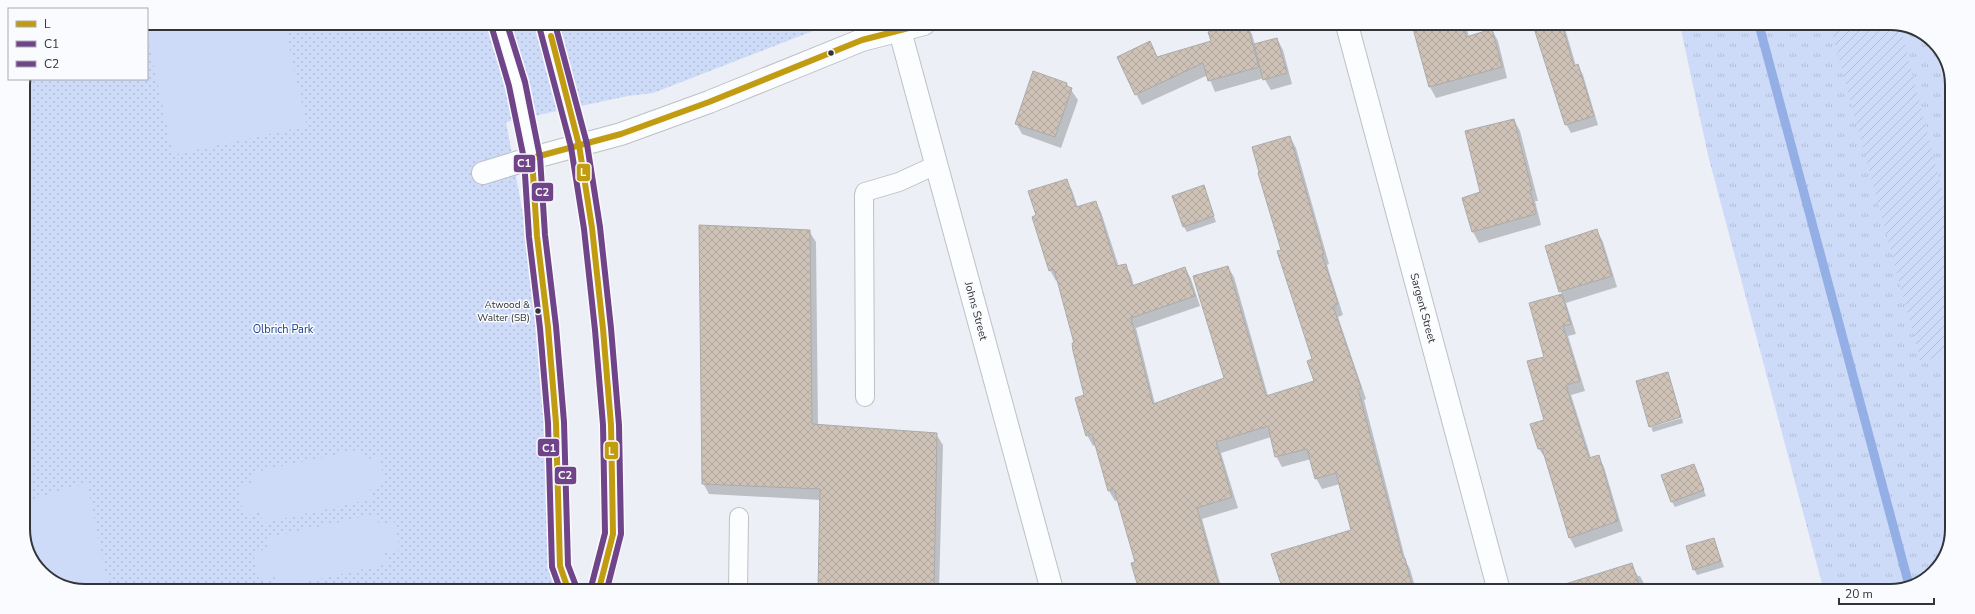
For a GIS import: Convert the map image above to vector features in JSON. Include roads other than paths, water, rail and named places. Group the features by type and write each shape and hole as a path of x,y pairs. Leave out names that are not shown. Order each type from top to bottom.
{"street":[{"path":"501,30 517,84 532,158 537,236 548,327 556,423 560,566 566,584"},
{"path":"549,30 579,145 592,228 602,314 611,425 612,534 600,584"},
{"path":"483,173 621,134 709,102 862,40 903,30"},
{"name":"Sargent Street","path":"1349,30 1497,584"},
{"name":"Johns Street","path":"900,31 1050,584"}],"lane":[{"path":"865,397 864,195 865,192 900,182 936,165"},
{"path":"738,584 739,517"}],"waterway":[{"path":"1760,30 1908,581"}],"place":[{"name":"Atwood & Walter (SB)","path":"538,311"}],"park label":[{"name":"Olbrich Park","path":"283,329"}]}
